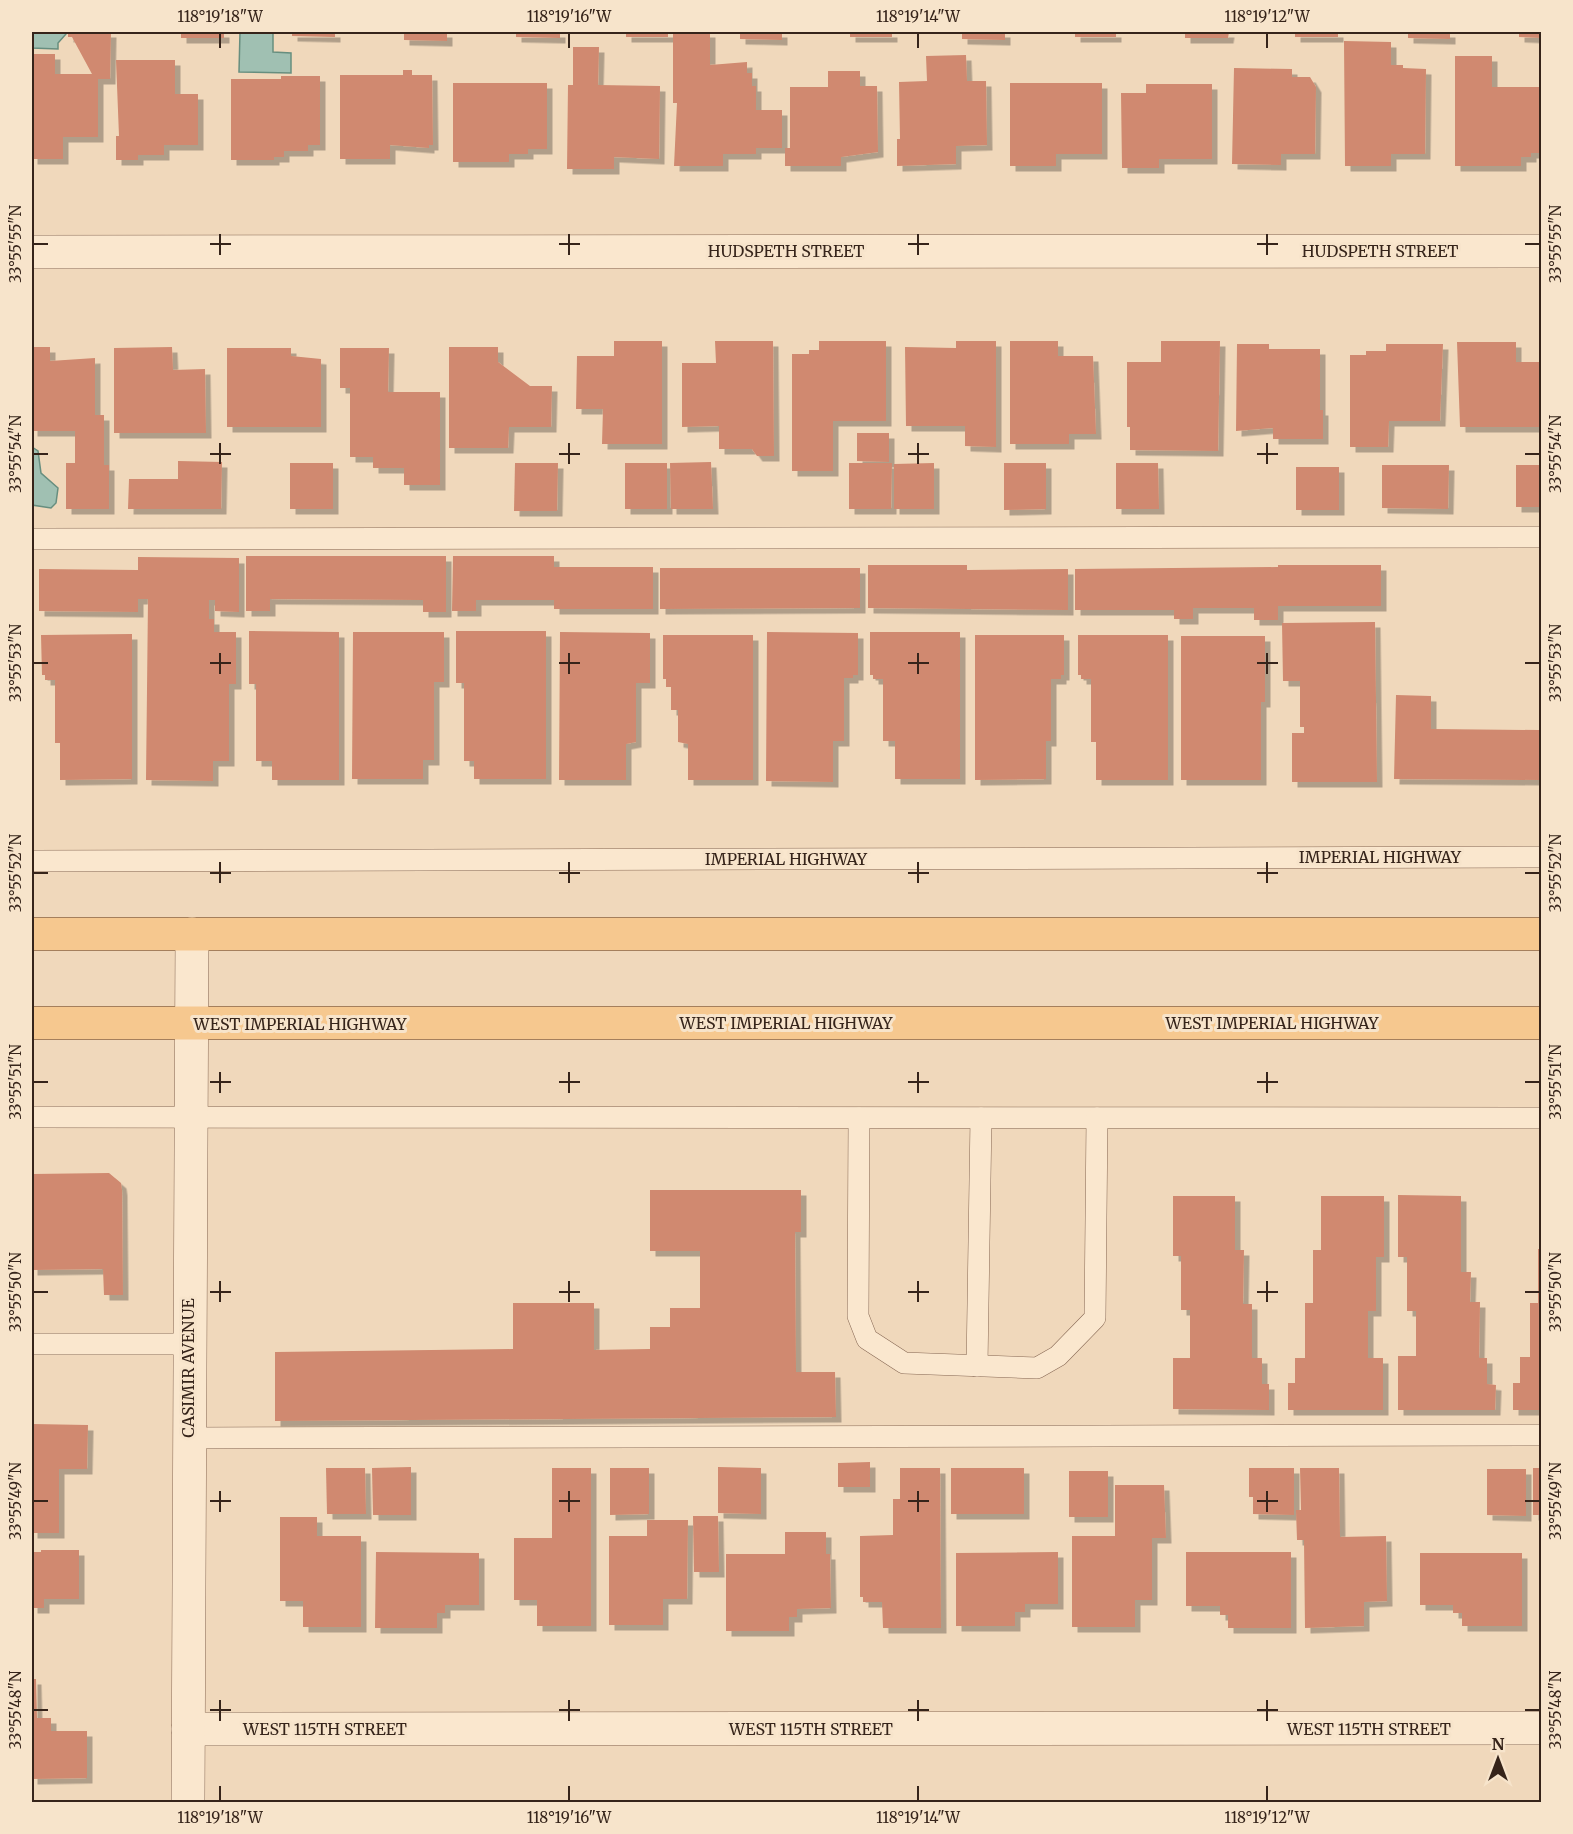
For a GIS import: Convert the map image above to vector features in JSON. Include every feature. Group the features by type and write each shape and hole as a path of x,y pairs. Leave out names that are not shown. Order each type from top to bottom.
{"main road":[{"path":"32,934 1542,934"},
{"name":"WEST IMPERIAL HIGHWAY","path":"32,1023 1542,1023"}],"street":[{"name":"HUDSPETH STREET","path":"32,252 1542,250"},
{"name":"CASIMIR AVENUE","path":"188,1803 188,1344 193,1024 192,934"},
{"name":"WEST 115TH STREET","path":"188,1729 1542,1728"}],"lane":[{"path":"32,539 1542,537"},
{"name":"IMPERIAL HIGHWAY","path":"32,861 1542,857"},
{"path":"32,1117 1542,1118"},
{"path":"859,1118 858,1316 867,1339 904,1363 1037,1368 1058,1356 1095,1318 1096,1118"},
{"path":"977,1366 981,1118"},
{"path":"32,1344 188,1344"},
{"path":"188,1438 1542,1435"}],"shaded area":[{"path":"32,32 66,32 66,34 58,43 58,49 32,48"},
{"path":"240,32 273,32 273,52 291,53 291,73 239,72"},
{"path":"32,447 38,451 41,473 58,488 56,503 51,508 32,505"}],"building":[{"path":"68,32 111,32 110,79 98,79 98,137 63,137 63,159 32,159 32,54 55,54 55,74 92,74 72,37 68,37"},
{"path":"181,32 224,32 224,38 181,38"},
{"path":"292,32 335,32 335,37 292,36"},
{"path":"404,32 447,32 447,41 404,40"},
{"path":"516,32 560,32 560,38 516,37"},
{"path":"626,32 668,32 668,37 626,37"},
{"path":"673,32 710,32 710,65 747,62 747,73 752,73 752,86 756,86 756,110 782,110 782,148 756,148 756,154 723,154 723,166 674,166 677,103 673,103"},
{"path":"740,32 782,32 782,40 740,39"},
{"path":"850,32 892,32 892,37 850,37"},
{"path":"962,32 1005,32 1005,40 962,39"},
{"path":"1075,32 1116,32 1116,37 1075,37"},
{"path":"1185,32 1229,32 1228,38 1185,38"},
{"path":"1295,32 1338,32 1338,37 1295,37"},
{"path":"1408,32 1450,32 1450,39 1408,38"},
{"path":"1519,32 1542,32 1542,38 1519,37"},
{"path":"1344,41 1391,42 1391,65 1426,69 1425,154 1391,154 1391,166 1345,166"},
{"path":"573,47 599,47 598,85 660,86 659,159 614,157 614,169 567,169 568,85 573,85"},
{"path":"966,55 967,81 986,81 987,145 956,146 956,164 897,166 897,139 900,139 899,82 927,81 926,56"},
{"path":"1455,56 1492,56 1492,87 1542,87 1542,153 1531,153 1531,157 1521,157 1521,166 1455,166"},
{"path":"116,60 175,60 175,94 198,94 198,145 164,145 164,155 138,155 138,160 116,160 116,136 119,136"},
{"path":"1234,68 1292,69 1292,77 1310,77 1316,87 1315,154 1281,154 1281,165 1232,164"},
{"path":"403,70 412,70 412,75 432,75 433,145 429,145 429,148 390,145 390,159 340,159 340,75 403,75"},
{"path":"828,71 860,71 860,86 877,86 878,152 841,157 841,166 785,166 785,148 790,148 790,87 828,87"},
{"path":"281,76 320,76 320,145 308,145 308,151 284,151 284,157 274,157 274,160 231,160 231,79 281,79"},
{"path":"453,83 547,83 547,149 528,149 528,154 509,154 509,162 453,162"},
{"path":"1010,83 1102,83 1102,154 1056,154 1056,166 1010,166"},
{"path":"1146,84 1212,84 1212,159 1159,159 1159,168 1122,168 1121,93 1146,93"},
{"path":"614,341 662,341 662,444 602,444 603,409 576,409 577,356 614,356"},
{"path":"715,341 773,341 774,456 757,456 752,449 719,449 719,426 682,427 682,363 716,363"},
{"path":"819,341 886,341 886,421 833,421 833,471 792,471 792,354 809,354 809,350 819,350"},
{"path":"956,341 996,341 996,447 965,446 965,426 906,426 905,347 956,348"},
{"path":"1010,341 1058,341 1058,356 1093,356 1096,434 1069,434 1069,444 1010,444"},
{"path":"1161,341 1220,341 1218,451 1130,450 1130,427 1127,427 1127,362 1161,362"},
{"path":"1457,342 1516,342 1516,362 1542,362 1542,427 1460,427"},
{"path":"1237,344 1269,344 1269,349 1320,349 1320,410 1323,410 1323,439 1273,439 1273,428 1236,431"},
{"path":"1386,344 1443,344 1440,421 1389,421 1388,447 1350,447 1350,355 1366,355 1366,351 1386,351"},
{"path":"32,347 50,347 50,361 95,358 95,415 104,415 104,465 109,465 109,509 66,509 66,463 75,463 75,431 32,431"},
{"path":"172,347 173,370 205,369 206,433 114,433 114,348"},
{"path":"449,347 498,347 498,362 530,386 552,386 551,427 509,427 508,448 449,448"},
{"path":"227,348 291,348 291,356 321,359 321,427 227,427"},
{"path":"340,348 389,348 388,392 440,392 440,485 404,485 404,468 373,468 373,457 350,457 350,388 340,388"},
{"path":"857,433 889,433 889,462 857,461"},
{"path":"178,461 222,462 221,509 128,509 129,479 178,479"},
{"path":"711,462 713,509 671,509 670,463"},
{"path":"290,463 333,463 333,509 290,509"},
{"path":"515,463 558,463 557,511 514,511"},
{"path":"625,463 667,463 667,509 625,509"},
{"path":"849,463 892,463 891,509 849,509"},
{"path":"934,463 934,509 894,509 894,464"},
{"path":"1004,463 1046,463 1046,509 1004,510"},
{"path":"1116,463 1158,463 1159,509 1116,509"},
{"path":"1382,465 1449,465 1448,509 1382,508"},
{"path":"1516,465 1542,465 1542,507 1516,507"},
{"path":"1296,467 1339,467 1339,510 1296,510"},
{"path":"246,556 446,556 446,612 423,612 423,600 270,599 270,611 246,611"},
{"path":"453,556 554,556 554,567 653,567 653,609 554,609 554,600 476,600 476,611 452,611"},
{"path":"138,557 239,558 239,612 215,611 215,600 209,600 209,619 214,619 214,632 236,632 236,684 229,684 229,761 213,761 213,781 146,780 148,599 138,599 138,612 39,611 39,569 138,570"},
{"path":"868,565 967,565 967,570 1068,569 1068,610 868,608"},
{"path":"1278,565 1381,565 1381,606 1278,606 1278,620 1254,620 1254,608 1193,608 1193,619 1174,619 1174,610 1075,610 1075,569 1278,567"},
{"path":"660,568 860,568 860,608 660,609"},
{"path":"1375,622 1377,782 1292,782 1292,733 1304,733 1304,727 1300,727 1300,681 1283,681 1282,623"},
{"path":"249,631 339,632 339,780 272,780 272,761 256,761 256,684 249,684"},
{"path":"456,631 546,631 546,779 474,779 474,761 464,761 464,683 456,683"},
{"path":"353,632 444,632 444,682 434,682 434,760 423,760 423,779 352,779"},
{"path":"560,632 650,633 650,683 636,683 636,742 626,744 626,780 559,780"},
{"path":"767,632 858,633 858,675 853,675 853,678 844,678 844,741 833,741 833,782 766,781"},
{"path":"870,632 960,632 960,779 895,779 895,741 883,741 883,679 873,679 873,675 870,675"},
{"path":"132,634 132,779 60,780 60,743 55,743 55,680 45,680 45,675 42,675 41,635"},
{"path":"663,635 753,635 753,780 688,780 688,744 678,742 678,710 671,710 671,687 666,687 666,679 663,679"},
{"path":"975,635 1064,635 1064,675 1061,675 1061,679 1051,679 1051,741 1046,741 1046,779 975,780"},
{"path":"1078,635 1168,635 1168,780 1096,780 1096,742 1091,742 1091,679 1081,679 1081,675 1078,675"},
{"path":"1181,636 1265,636 1265,702 1261,702 1261,780 1181,780"},
{"path":"1539,686 1542,780 1394,779 1396,695 1431,696 1431,729 1539,730"},
{"path":"109,1173 121,1183 122,1190 123,1295 104,1295 103,1269 32,1270 32,1174"},
{"path":"650,1190 801,1190 801,1232 795,1232 796,1372 835,1372 836,1417 275,1421 275,1352 513,1349 513,1303 594,1303 594,1350 650,1349 650,1327 670,1327 670,1308 700,1308 700,1251 650,1251"},
{"path":"1398,1195 1461,1196 1461,1272 1471,1272 1470,1302 1480,1302 1479,1358 1487,1358 1487,1384 1496,1385 1495,1410 1398,1410 1398,1356 1416,1356 1416,1311 1407,1311 1407,1257 1398,1257"},
{"path":"1173,1196 1235,1196 1235,1250 1244,1250 1243,1304 1252,1304 1252,1358 1262,1358 1262,1384 1269,1384 1269,1410 1173,1409 1173,1358 1190,1358 1190,1310 1181,1310 1181,1256 1173,1256"},
{"path":"1321,1196 1384,1196 1384,1257 1376,1257 1376,1311 1368,1311 1368,1358 1383,1358 1383,1410 1288,1410 1288,1383 1295,1383 1295,1358 1305,1358 1305,1303 1313,1303 1313,1250 1321,1250"},
{"path":"1538,1249 1542,1249 1542,1410 1513,1410 1513,1383 1520,1383 1520,1357 1530,1357 1530,1303 1538,1303"},
{"path":"32,1424 88,1425 87,1469 59,1469 59,1533 32,1533"},
{"path":"870,1462 870,1487 838,1487 838,1463"},
{"path":"411,1467 411,1515 373,1515 372,1468"},
{"path":"718,1467 761,1468 761,1514 718,1513"},
{"path":"326,1468 365,1468 366,1514 327,1514"},
{"path":"552,1468 591,1468 591,1626 537,1626 537,1600 514,1600 514,1538 552,1538"},
{"path":"610,1468 649,1468 649,1514 610,1515"},
{"path":"900,1468 940,1468 941,1628 883,1628 882,1602 863,1602 863,1597 860,1597 860,1536 893,1535 893,1499 900,1499"},
{"path":"951,1468 1024,1468 1024,1514 951,1514"},
{"path":"1249,1468 1294,1468 1294,1515 1253,1514 1253,1497 1249,1497"},
{"path":"1300,1468 1339,1468 1340,1537 1386,1536 1387,1601 1364,1602 1364,1626 1305,1628 1304,1540 1297,1540 1296,1510 1301,1510"},
{"path":"1533,1468 1542,1468 1542,1515 1533,1515"},
{"path":"1487,1469 1526,1469 1526,1516 1487,1515"},
{"path":"1069,1471 1108,1471 1108,1517 1069,1517"},
{"path":"1115,1485 1164,1485 1166,1538 1152,1538 1152,1600 1135,1600 1135,1627 1072,1627 1072,1536 1115,1536"},
{"path":"693,1516 718,1516 719,1572 694,1572"},
{"path":"280,1517 317,1517 317,1536 361,1536 361,1627 303,1627 303,1601 280,1601"},
{"path":"647,1520 688,1520 687,1599 663,1599 663,1625 609,1625 609,1536 647,1536"},
{"path":"785,1532 826,1532 826,1554 830,1554 831,1608 797,1609 797,1617 789,1617 789,1631 726,1631 726,1554 785,1554"},
{"path":"41,1550 79,1550 79,1599 44,1599 44,1608 32,1608 32,1552 41,1552"},
{"path":"376,1552 479,1553 479,1605 445,1605 445,1613 437,1613 437,1628 375,1628"},
{"path":"1058,1552 1058,1604 1025,1604 1025,1612 1015,1612 1015,1626 956,1626 956,1553"},
{"path":"1186,1552 1291,1552 1291,1628 1228,1628 1228,1615 1220,1615 1220,1606 1186,1606"},
{"path":"1420,1553 1522,1553 1522,1626 1462,1626 1462,1613 1453,1613 1453,1605 1420,1605"},
{"path":"32,1679 36,1679 37,1718 51,1718 51,1731 87,1731 87,1778 32,1779"}]}
